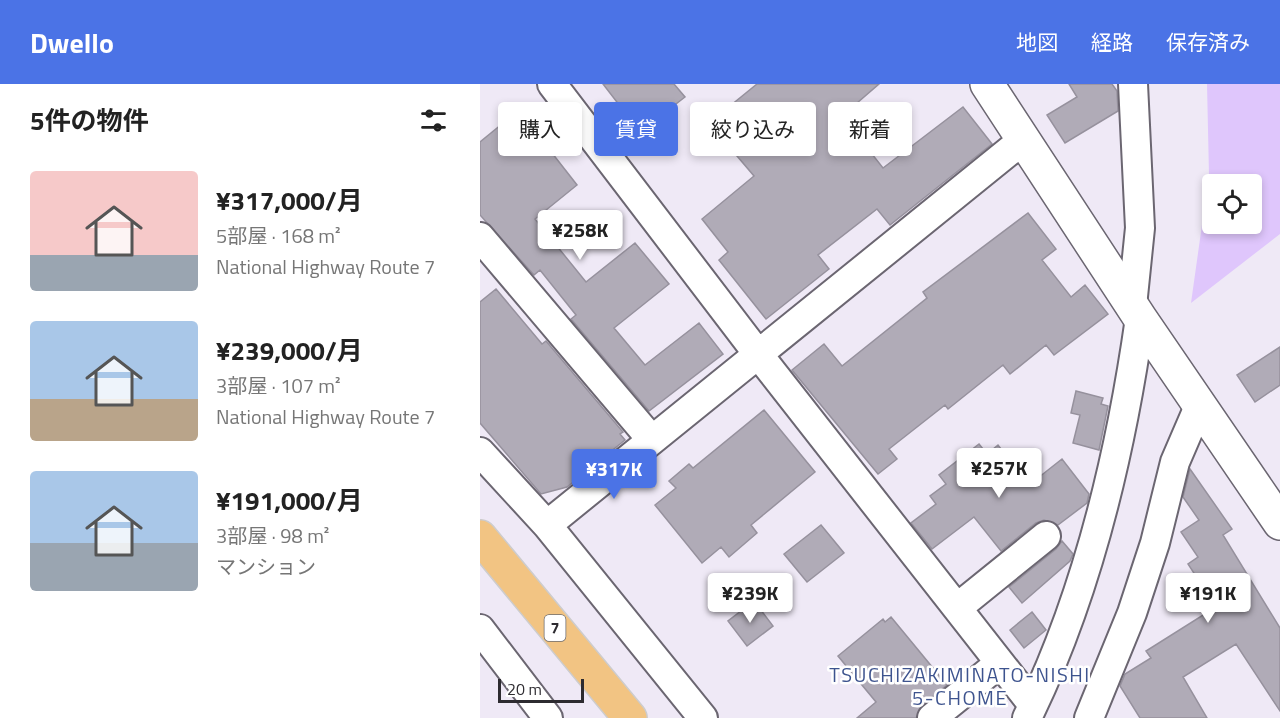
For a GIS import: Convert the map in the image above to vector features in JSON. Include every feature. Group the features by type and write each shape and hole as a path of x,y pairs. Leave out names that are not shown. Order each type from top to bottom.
{"highway":[{"name":"7","path":"480,537 630,718"}],"street":[{"path":"552,84 758,354 1000,663 1030,712"},
{"path":"987,84 1136,312 1280,524"},
{"path":"1030,712 1076,602 1128,402 1140,228 1133,84"},
{"path":"547,525 1023,140"},
{"path":"480,237 652,440"},
{"path":"1089,718 1132,613 1155,543 1175,462 1200,404"},
{"path":"480,452 547,525 703,718"},
{"path":"957,608 1046,536"},
{"path":"480,628 548,718"},
{"path":"932,718 1000,663"}],"shaded area":[{"path":"1207,84 1280,84 1280,234 1191,303 1202,225 1202,234 1262,234 1262,174 1209,174"}],"building":[{"path":"603,84 674,84 685,97 678,102 617,102"},
{"path":"757,84 879,84 858,102 828,102 828,156 874,156 883,168 899,156 912,156 912,146 963,107 992,144 890,225 877,209 818,255 829,269 766,319 719,260 728,252 702,219 754,176 737,156 816,156 816,102 735,102"},
{"path":"1069,84 1112,84 1117,91 1118,111 1065,143 1047,115 1077,97"},
{"path":"498,127 498,156 554,156 577,185 535,219 586,282 635,243 669,284 614,328 645,365 699,323 723,354 649,411 571,319 576,315 540,270 534,275 480,215 480,142"},
{"path":"1028,213 1056,249 1042,260 1071,297 1085,285 1108,314 1054,355 1046,345 1010,374 1003,365 948,409 945,405 889,449 897,459 878,474 792,370 824,344 842,366 927,298 923,292"},
{"path":"496,289 542,344 546,341 623,432 620,434 625,440 567,487 541,494 480,423 480,302"},
{"path":"1280,347 1280,385 1255,402 1237,375"},
{"path":"1076,391 1103,398 1101,404 1108,406 1099,450 1073,443 1080,415 1071,413"},
{"path":"764,410 815,472 751,525 757,533 729,557 721,547 702,563 655,505 676,488 669,481 689,464 693,468"},
{"path":"979,444 987,454 998,445 1029,485 1062,459 1089,494 1087,503 1058,525 1044,520 1036,523 1001,551 974,517 932,549 911,523 936,504 930,496 946,484 939,475"},
{"path":"1190,469 1232,529 1223,535 1280,628 1280,711 1236,644 1183,677 1207,718 1140,718 1120,686 1125,674 1151,658 1146,651 1216,607 1188,564 1198,557 1181,532 1199,520 1183,497"},
{"path":"821,525 844,553 807,582 784,554"},
{"path":"1062,541 1073,554 1070,561 1022,603 1009,587 1056,549"},
{"path":"754,601 773,626 747,646 728,621"},
{"path":"1032,612 1046,630 1024,648 1010,630"},
{"path":"891,617 947,685 922,705 916,718 857,718 876,702 838,656 883,619 885,622"}],"district":[{"name":"TSUCHIZAKIMINATO-NISHI 5-CHOME","path":"960,686"}]}
